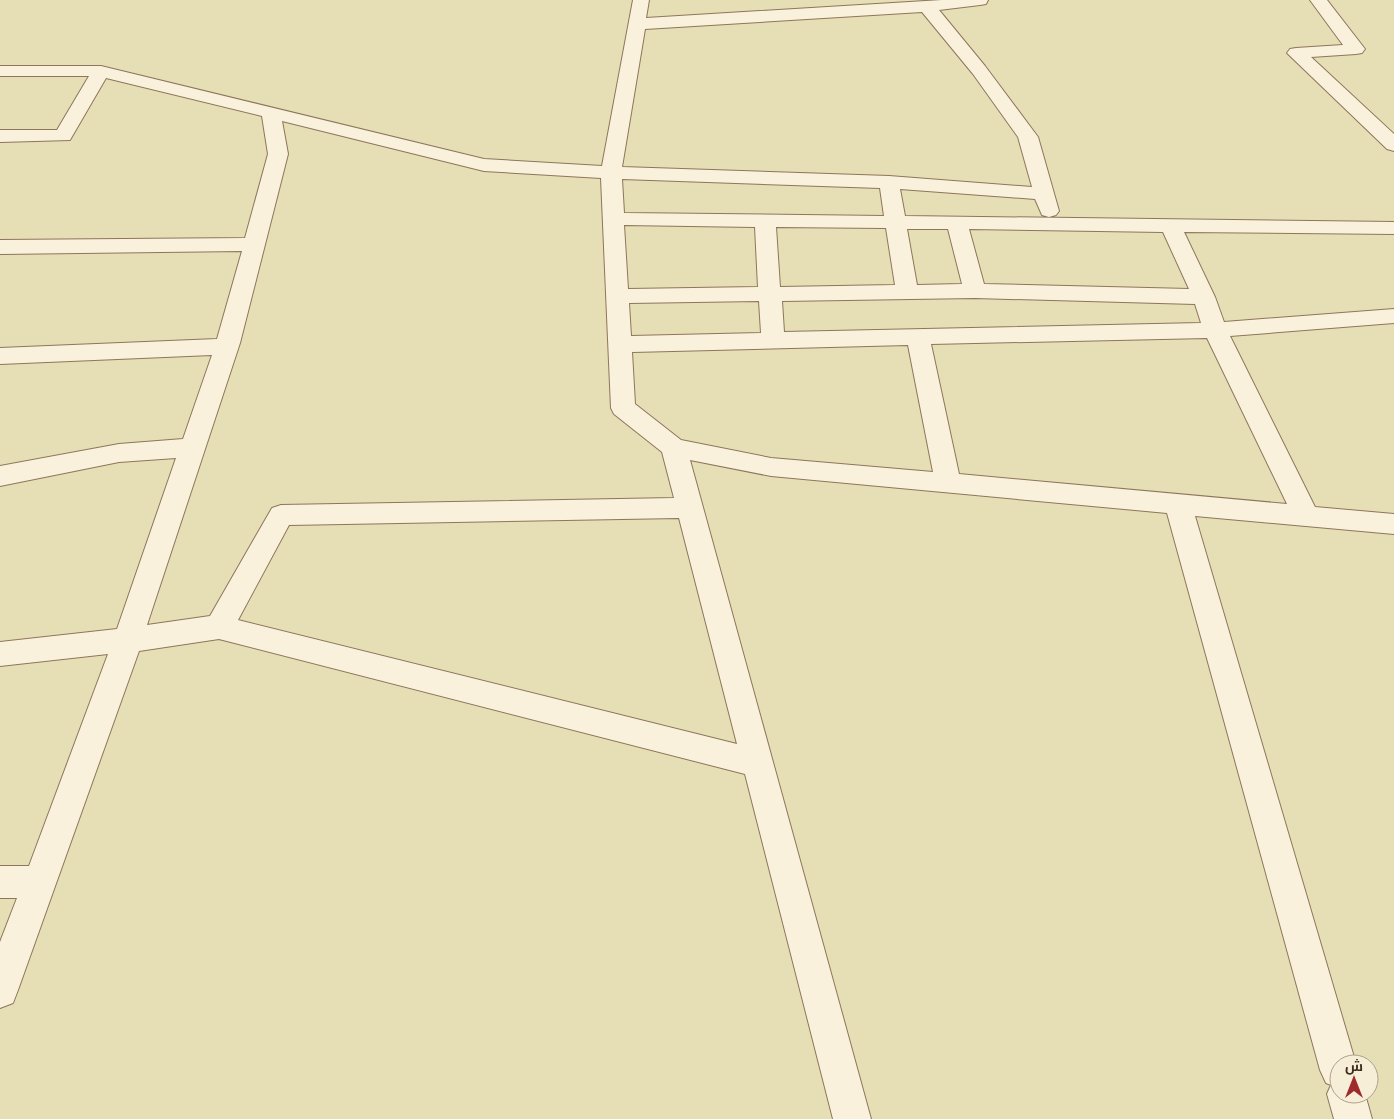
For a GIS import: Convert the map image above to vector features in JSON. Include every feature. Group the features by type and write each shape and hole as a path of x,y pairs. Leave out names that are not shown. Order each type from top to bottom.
{"street":[{"path":"641,0 612,173 623,408 674,448 771,467 1394,524"},
{"path":"636,24 874,5 927,7 980,0"},
{"path":"1318,0 1356,49 1296,53 1394,145"},
{"path":"927,7 979,70 1028,137 1052,224"},
{"path":"0,71 101,71 484,165 612,173 889,182 1044,194"},
{"path":"0,136 63,136 101,71"},
{"path":"0,990 128,640 226,347 278,154 271,112"},
{"path":"889,182 907,292"},
{"path":"614,219 1052,224 1391,232"},
{"path":"765,221 773,341"},
{"path":"956,223 975,291"},
{"path":"1170,226 1204,297 1215,330 1306,516"},
{"path":"0,247 254,244"},
{"path":"618,296 975,291 1204,297"},
{"path":"620,344 1215,330 1394,316"},
{"path":"918,337 948,483"},
{"path":"0,356 226,347"},
{"path":"0,476 120,453 193,448"},
{"path":"674,448 852,1119"},
{"path":"1178,504 1334,1054"},
{"path":"219,627 281,515 690,508"},
{"path":"0,654 128,640 219,627 758,763"},
{"path":"0,882 40,882"},
{"path":"1349,1104 1353,1119"}],"shaded area":[{"path":"0,0 1394,0 1394,1119 0,1119"}]}
